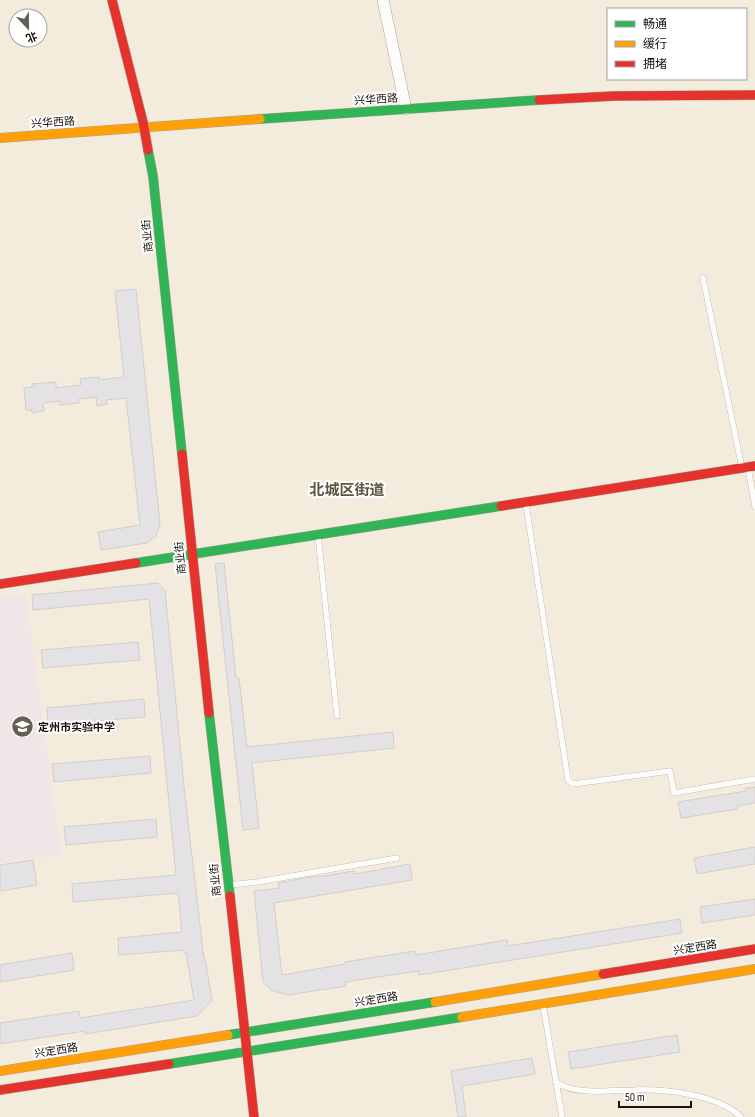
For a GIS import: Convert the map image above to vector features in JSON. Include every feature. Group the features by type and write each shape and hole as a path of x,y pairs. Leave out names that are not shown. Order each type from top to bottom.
{"main road":[{"name":"商业街","path":"112,0 144,128 153,176 192,553 254,1117"},
{"name":"兴华西路","path":"0,138 406,109 614,96 755,95"},
{"path":"0,584 748,467"},
{"name":"兴定西路","path":"0,1071 244,1033 755,949"},
{"path":"0,1090 246,1052 755,968"}],"street":[{"path":"383,0 406,109"}],"lane":[{"path":"704,278 748,467 755,506"},
{"path":"526,502 568,780 573,784 670,771 674,793 755,779"},
{"path":"318,534 336,716"},
{"path":"228,885 257,882 397,858"},
{"path":"542,1003 562,1117"},
{"path":"556,1082 560,1085 573,1089 588,1091 659,1090 688,1094 720,1104 734,1111 741,1117"}],"shaded area":[{"name":"定州市实验中学","path":"26,595 61,855 0,863 0,598"}],"building":[{"path":"136,289 160,524 155,537 147,543 101,550 98,532 140,525 126,398 106,400 107,404 97,406 96,397 79,399 79,403 60,405 60,401 43,403 44,411 32,413 32,410 26,410 24,388 32,387 32,384 56,382 56,388 81,385 80,379 99,377 99,380 124,377 115,291"},
{"path":"224,563 236,678 239,678 247,747 393,732 394,748 252,763 259,828 243,830 215,564"},
{"path":"158,583 165,591 185,796 204,959 212,1000 197,1016 85,1034 85,1031 0,1044 0,1023 79,1011 80,1018 194,1000 186,952 184,953 184,950 119,955 118,938 182,932 178,893 73,902 72,884 176,875 149,599 33,610 32,595"},
{"path":"138,642 140,660 43,668 41,650"},
{"path":"144,699 145,717 48,725 47,708"},
{"path":"150,756 151,773 54,782 52,764"},
{"path":"755,787 755,803 737,806 737,809 681,818 678,802 746,791 745,788"},
{"path":"156,819 157,837 66,845 64,827"},
{"path":"755,847 755,864 697,874 694,858"},
{"path":"33,860 37,885 0,891 0,865"},
{"path":"410,864 412,880 274,903 282,975 345,964 345,962 415,951 416,955 507,940 508,946 680,919 682,933 419,975 418,971 345,982 346,986 288,995 271,990 263,982 254,891 279,888 278,883 317,876 354,871 355,874"},
{"path":"755,899 755,915 702,923 700,907"},
{"path":"72,953 74,970 0,982 0,965"},
{"path":"677,1035 680,1052 571,1069 568,1052"},
{"path":"532,1058 535,1074 462,1086 466,1117 458,1117 451,1071"}],"traffic: fast":[{"path":"260,119 539,100"},
{"path":"148,150 153,176 182,454"},
{"path":"136,563 501,506"},
{"path":"209,713 230,896"},
{"path":"228,1035 435,1002"},
{"path":"169,1064 462,1017"}],"traffic: slow":[{"path":"0,138 260,119"},
{"path":"462,1017 755,969"},
{"path":"435,1002 603,974"},
{"path":"0,1071 228,1035"}],"traffic: jam":[{"path":"112,0 143,122 148,150"},
{"path":"539,100 614,96 755,95"},
{"path":"182,454 209,713"},
{"path":"501,506 755,466"},
{"path":"0,584 136,563"},
{"path":"230,896 254,1117"},
{"path":"603,974 755,949"},
{"path":"0,1090 169,1064"}],"place":[{"name":"定州市实验中学","path":"22,727"}],"district":[{"name":"北城区街道","path":"347,490"}]}
